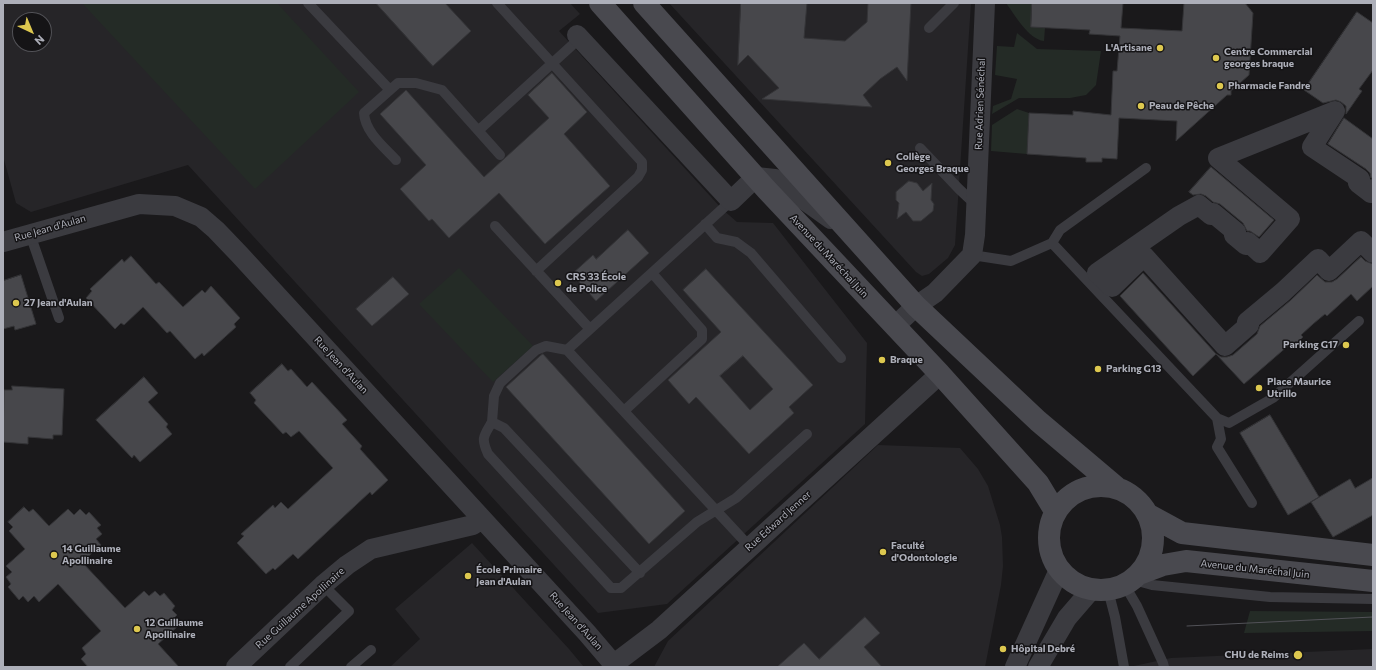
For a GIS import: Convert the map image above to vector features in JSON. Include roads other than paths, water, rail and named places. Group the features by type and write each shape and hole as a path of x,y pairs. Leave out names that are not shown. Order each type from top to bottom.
{"main road":[{"name":"Avenue du Maréchal Juin","path":"600,3 765,178 895,326 1038,483 1055,511"},
{"path":"644,3 916,306 1038,421 1116,488 1134,497 1142,505 1152,529 1153,545 1148,560 1119,583 1080,586 1069,579 1060,570 1052,557 1048,541 1050,526 1055,511 1067,498 1082,489 1099,485 1116,488"},
{"path":"1147,514 1182,533 1373,554"},
{"name":"Avenue du Maréchal Juin","path":"1119,583 1163,564 1186,561 1373,581"}],"street":[{"name":"Rue Adrien Sénéchal","path":"972,254 975,234 985,3"},
{"path":"578,36 731,200 765,178 854,236"},
{"path":"1373,189 1371,192 1358,183 1360,179 1312,147 1335,111 1218,158 1290,219 1260,253 1248,242 1246,245 1234,235 1236,232 1213,212 1211,215 1199,205 1179,216 1097,273 1112,287 1144,256 1225,346 1249,325 1246,322 1283,292 1318,259 1329,271 1361,241 1373,253"},
{"name":"Rue Jean d'Aulan","path":"4,237 30,234 139,204 176,206 201,217 240,254 588,633 615,666"},
{"path":"895,326 916,306 935,293 972,254"},
{"name":"Rue Edward Jenner","path":"615,666 659,630 940,374"},
{"name":"Rue Guillaume Apollinaire","path":"236,667 323,585 347,565 372,549 473,525 481,518"},
{"path":"1015,667 1060,570"},
{"path":"1038,667 1067,618 1119,583"}],"lane":[{"path":"308,3 390,90"},
{"path":"497,3 642,162 642,170 638,177 536,271"},
{"path":"929,28 954,3"},
{"path":"479,130 552,64 578,36"},
{"path":"396,160 368,128 364,113 398,83 416,83 442,90 500,155"},
{"path":"920,148 976,205"},
{"path":"972,254 1011,261 1052,243 1060,230 1146,168"},
{"path":"567,350 731,200"},
{"path":"705,224 717,238 736,242 751,253 841,358"},
{"path":"495,226 590,329"},
{"path":"30,234 59,318"},
{"path":"1052,243 1218,418 1229,423 1273,398 1359,321"},
{"path":"624,411 702,339 702,330 652,273"},
{"path":"750,547 716,510 567,350 546,346 536,350 500,383 494,396 492,422 484,436 483,442 488,454 612,588 621,588 697,522 716,510 736,498 807,434"},
{"path":"1218,418 1221,439 1217,447 1252,504"},
{"path":"492,422 504,428 640,573"},
{"path":"1119,583 1152,584 1270,597 1373,598"},
{"path":"1119,583 1115,617 1124,667"},
{"path":"1119,583 1137,606 1164,667"},
{"path":"290,667 349,611 323,585"},
{"path":"351,667 371,650"}],"tram line":[{"path":"1187,626 1373,617"}],"place":[{"name":"L'Artisane","path":"1160,48"},
{"name":"Centre Commercial georges braque","path":"1216,58"},
{"name":"Pharmacie Fandre","path":"1220,86"},
{"name":"Peau de Pêche","path":"1141,106"},
{"name":"Collège Georges Braque","path":"888,163"},
{"name":"CRS 33 École de Police","path":"558,283"},
{"name":"27 Jean d'Aulan","path":"16,303"},
{"name":"Parking G17","path":"1346,345"},
{"name":"Braque","path":"882,360"},
{"name":"Parking G13","path":"1098,369"},
{"name":"Place Maurice Utrillo","path":"1259,388"},
{"name":"Faculté d'Odontologie","path":"883,552"},
{"name":"14 Guillaume Apollinaire","path":"54,555"},
{"name":"École Primaire Jean d'Aulan","path":"468,576"},
{"name":"12 Guillaume Apollinaire","path":"137,629"},
{"name":"Hôpital Debré","path":"1003,649"},
{"name":"CHU de Reims","path":"1298,655"}]}
